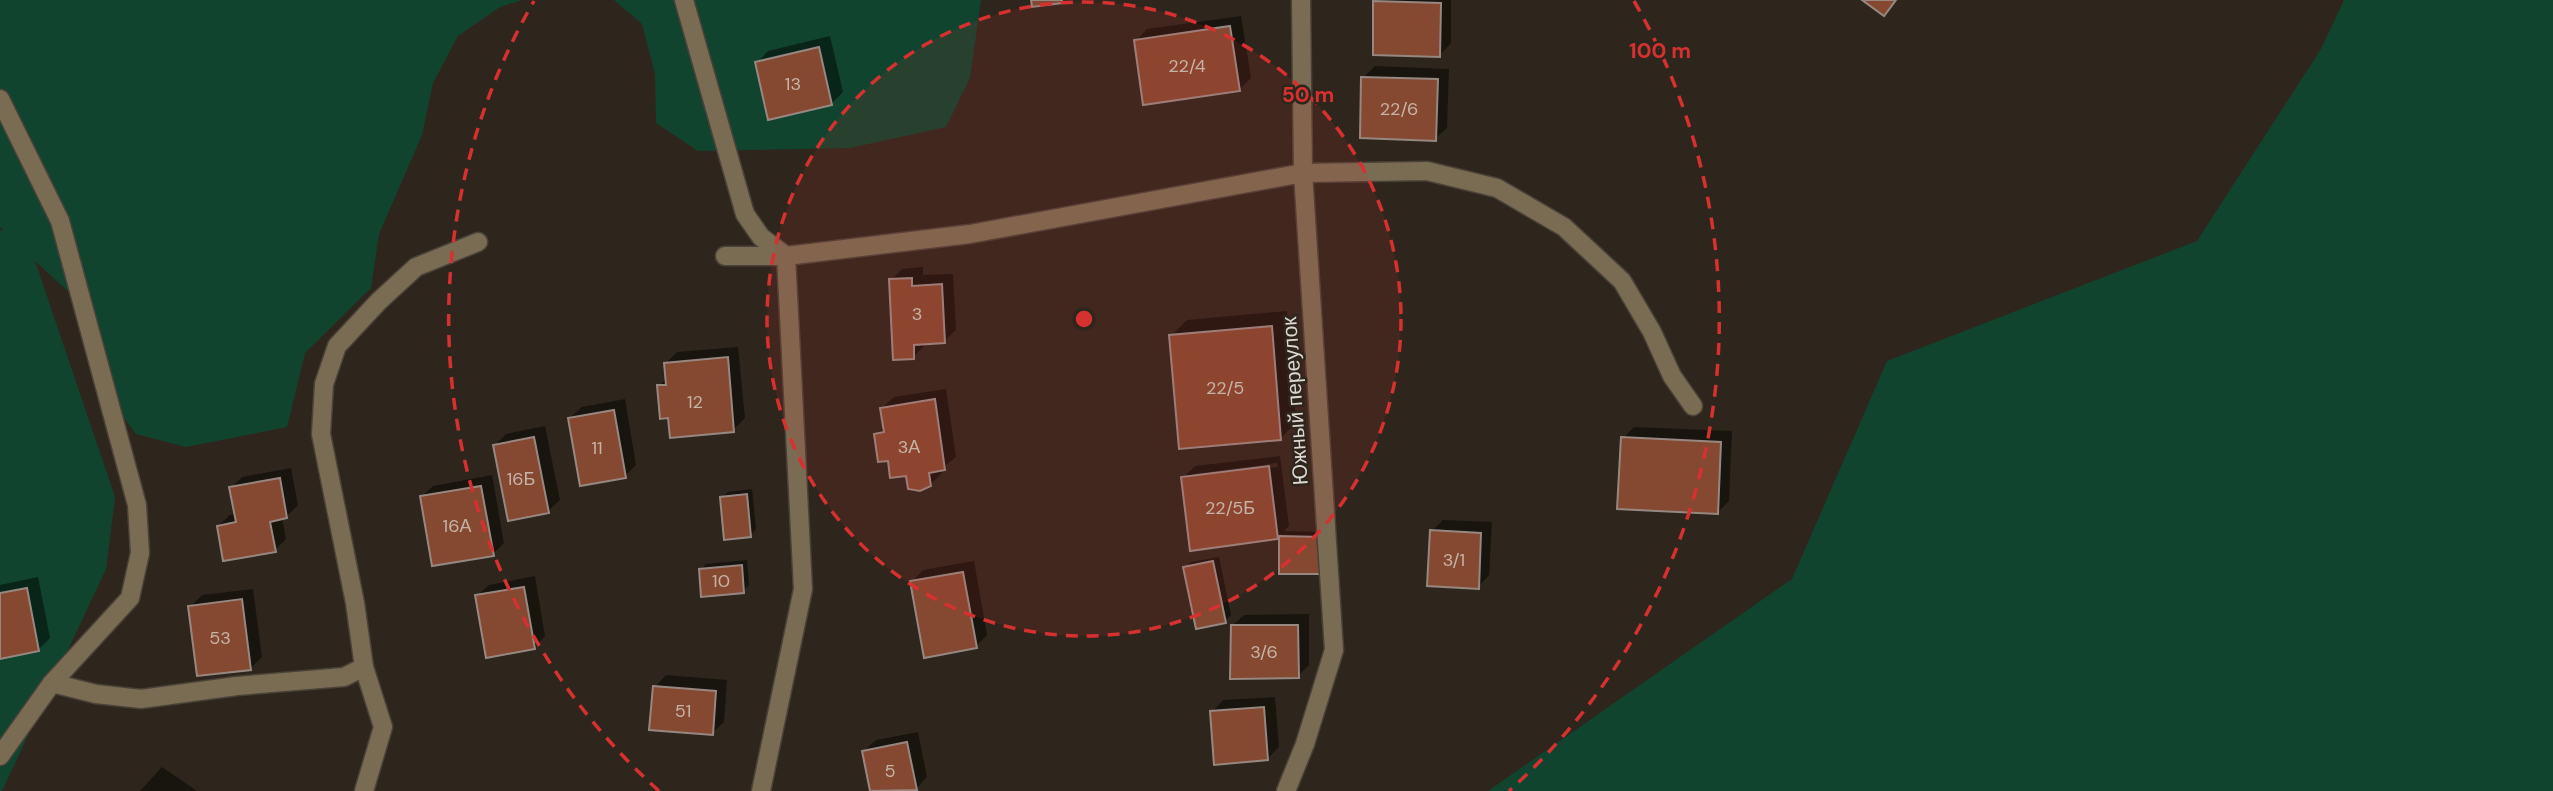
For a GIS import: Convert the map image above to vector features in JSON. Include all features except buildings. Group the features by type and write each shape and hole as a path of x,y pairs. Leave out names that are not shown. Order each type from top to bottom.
{"street":[{"path":"684,0 745,214 761,237 786,256 803,589 761,791"},
{"name":"Южный переулок","path":"1286,791 1305,744 1334,650 1303,173 1301,0"},
{"path":"0,99 60,221 137,505 140,553 130,598 52,683 0,755"},
{"path":"725,256 786,256 970,234 1303,173 1427,170 1497,188 1564,227 1622,281 1652,331 1672,376 1693,406"},
{"path":"364,791 383,727 365,667 321,434 324,384 337,346 379,301 416,267 478,242"},
{"path":"52,683 96,694 141,699 237,686 344,677 365,667"}],"green space":[{"path":"0,0 522,0 500,7 458,36 433,83 422,135 379,234 371,288 305,353 287,427 186,447 136,434 105,392 69,292 35,261 115,497 106,569 2,791 0,231 3,230 0,227"},
{"path":"614,0 981,0 970,78 946,127 850,148 698,151 656,123 655,74 642,24"},
{"path":"2344,0 2553,0 2553,791 1488,791 1792,579 1887,361 2197,241 2321,49"}]}
